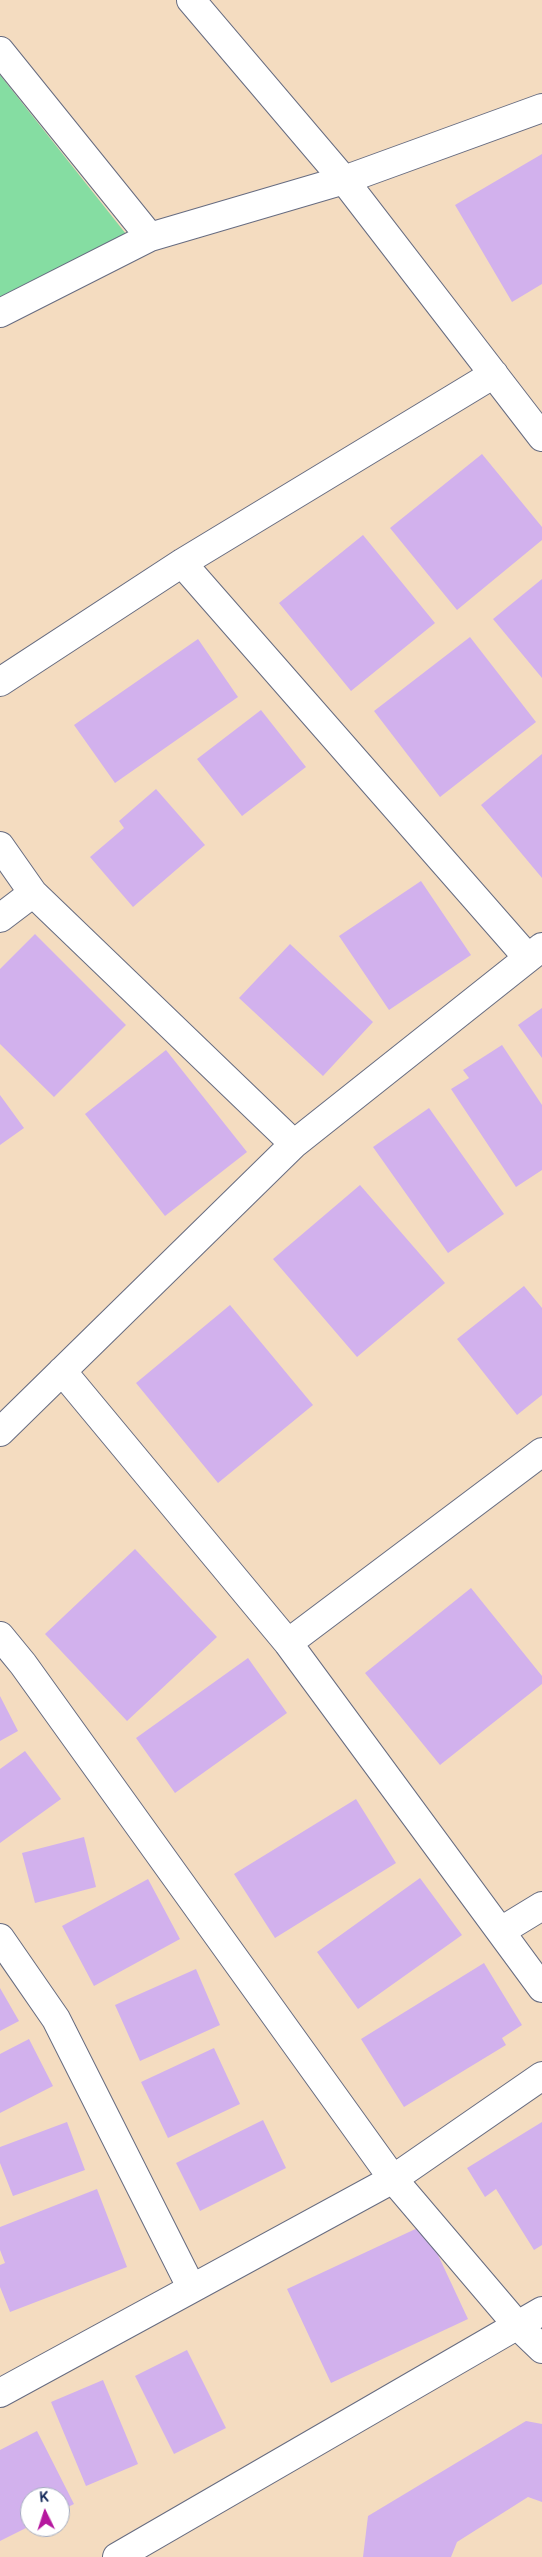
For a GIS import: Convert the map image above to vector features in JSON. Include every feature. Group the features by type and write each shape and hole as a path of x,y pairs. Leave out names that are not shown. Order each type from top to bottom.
{"street":[{"path":"191,0 344,180 542,437"},
{"path":"0,51 150,237"},
{"path":"0,313 150,237 344,180 542,108"},
{"path":"0,682 182,564 494,374"},
{"path":"0,1432 294,1144 535,953 182,564"},
{"path":"0,846 33,893 294,1144"},
{"path":"0,918 33,893"},
{"path":"62,1371 288,1643 542,1988"},
{"path":"288,1643 542,1452"},
{"path":"0,1636 23,1664 393,2180 518,2326 542,2348"},
{"path":"501,1931 542,1906"},
{"path":"0,1938 56,2019 191,2287"},
{"path":"0,2393 191,2287 393,2180 542,2076"},
{"path":"116,2557 542,2311"}],"green space":[{"path":"0,75 126,234 0,298"}],"building":[{"path":"542,154 542,284 512,302 455,205"},
{"path":"482,454 542,527 542,540 457,610 390,528"},
{"path":"363,535 435,623 351,691 279,603"},
{"path":"542,579 542,678 493,619"},
{"path":"470,637 536,722 440,797 374,711"},
{"path":"198,639 238,697 115,783 74,725"},
{"path":"261,710 306,767 242,816 197,759"},
{"path":"542,754 542,878 481,805"},
{"path":"156,789 205,845 133,907 90,857 124,828 119,821"},
{"path":"421,881 471,955 389,1010 339,936"},
{"path":"35,934 126,1025 54,1097 0,1044 0,969"},
{"path":"290,944 373,1022 323,1076 239,998"},
{"path":"542,1008 542,1058 518,1025"},
{"path":"502,1045 542,1105 542,1170 516,1187 451,1089 469,1078 463,1070"},
{"path":"166,1050 247,1152 165,1216 85,1114"},
{"path":"0,1095 24,1128 0,1145"},
{"path":"429,1108 504,1214 448,1253 373,1147"},
{"path":"360,1185 445,1283 357,1357 273,1259"},
{"path":"524,1286 542,1308 542,1395 517,1415 457,1339"},
{"path":"230,1305 313,1405 218,1483 136,1383"},
{"path":"135,1549 217,1637 127,1721 45,1634"},
{"path":"471,1588 542,1676 542,1684 440,1765 365,1673"},
{"path":"248,1658 287,1713 175,1793 136,1738"},
{"path":"0,1696 18,1731 0,1741"},
{"path":"25,1751 61,1799 0,1843 0,1769"},
{"path":"356,1799 396,1863 275,1938 234,1874"},
{"path":"84,1837 96,1887 35,1903 22,1853"},
{"path":"420,1878 462,1935 358,2009 317,1952"},
{"path":"148,1879 180,1939 94,1986 62,1926"},
{"path":"484,1963 522,2025 502,2038 506,2045 404,2107 361,2039"},
{"path":"196,1969 220,2025 140,2061 115,2005"},
{"path":"0,1988 19,2021 0,2031"},
{"path":"29,2039 53,2086 0,2113 0,2054"},
{"path":"214,2048 240,2104 168,2138 141,2082"},
{"path":"263,2120 286,2168 200,2211 176,2163"},
{"path":"67,2122 85,2170 13,2196 0,2163 0,2147"},
{"path":"542,2122 542,2245 534,2250 496,2189 485,2197 467,2168"},
{"path":"97,2189 127,2267 10,2312 0,2287 0,2265 5,2263 0,2250 0,2227"},
{"path":"424,2225 468,2319 331,2383 287,2289"},
{"path":"187,2350 226,2428 174,2454 135,2376"},
{"path":"103,2380 138,2464 86,2486 51,2402"},
{"path":"526,2421 542,2424 542,2502 528,2497 457,2542 451,2557 363,2557 368,2516"},
{"path":"37,2431 65,2487 20,2487 20,2531 0,2541 0,2450"},
{"path":"70,2496 74,2504 70,2506"}]}
